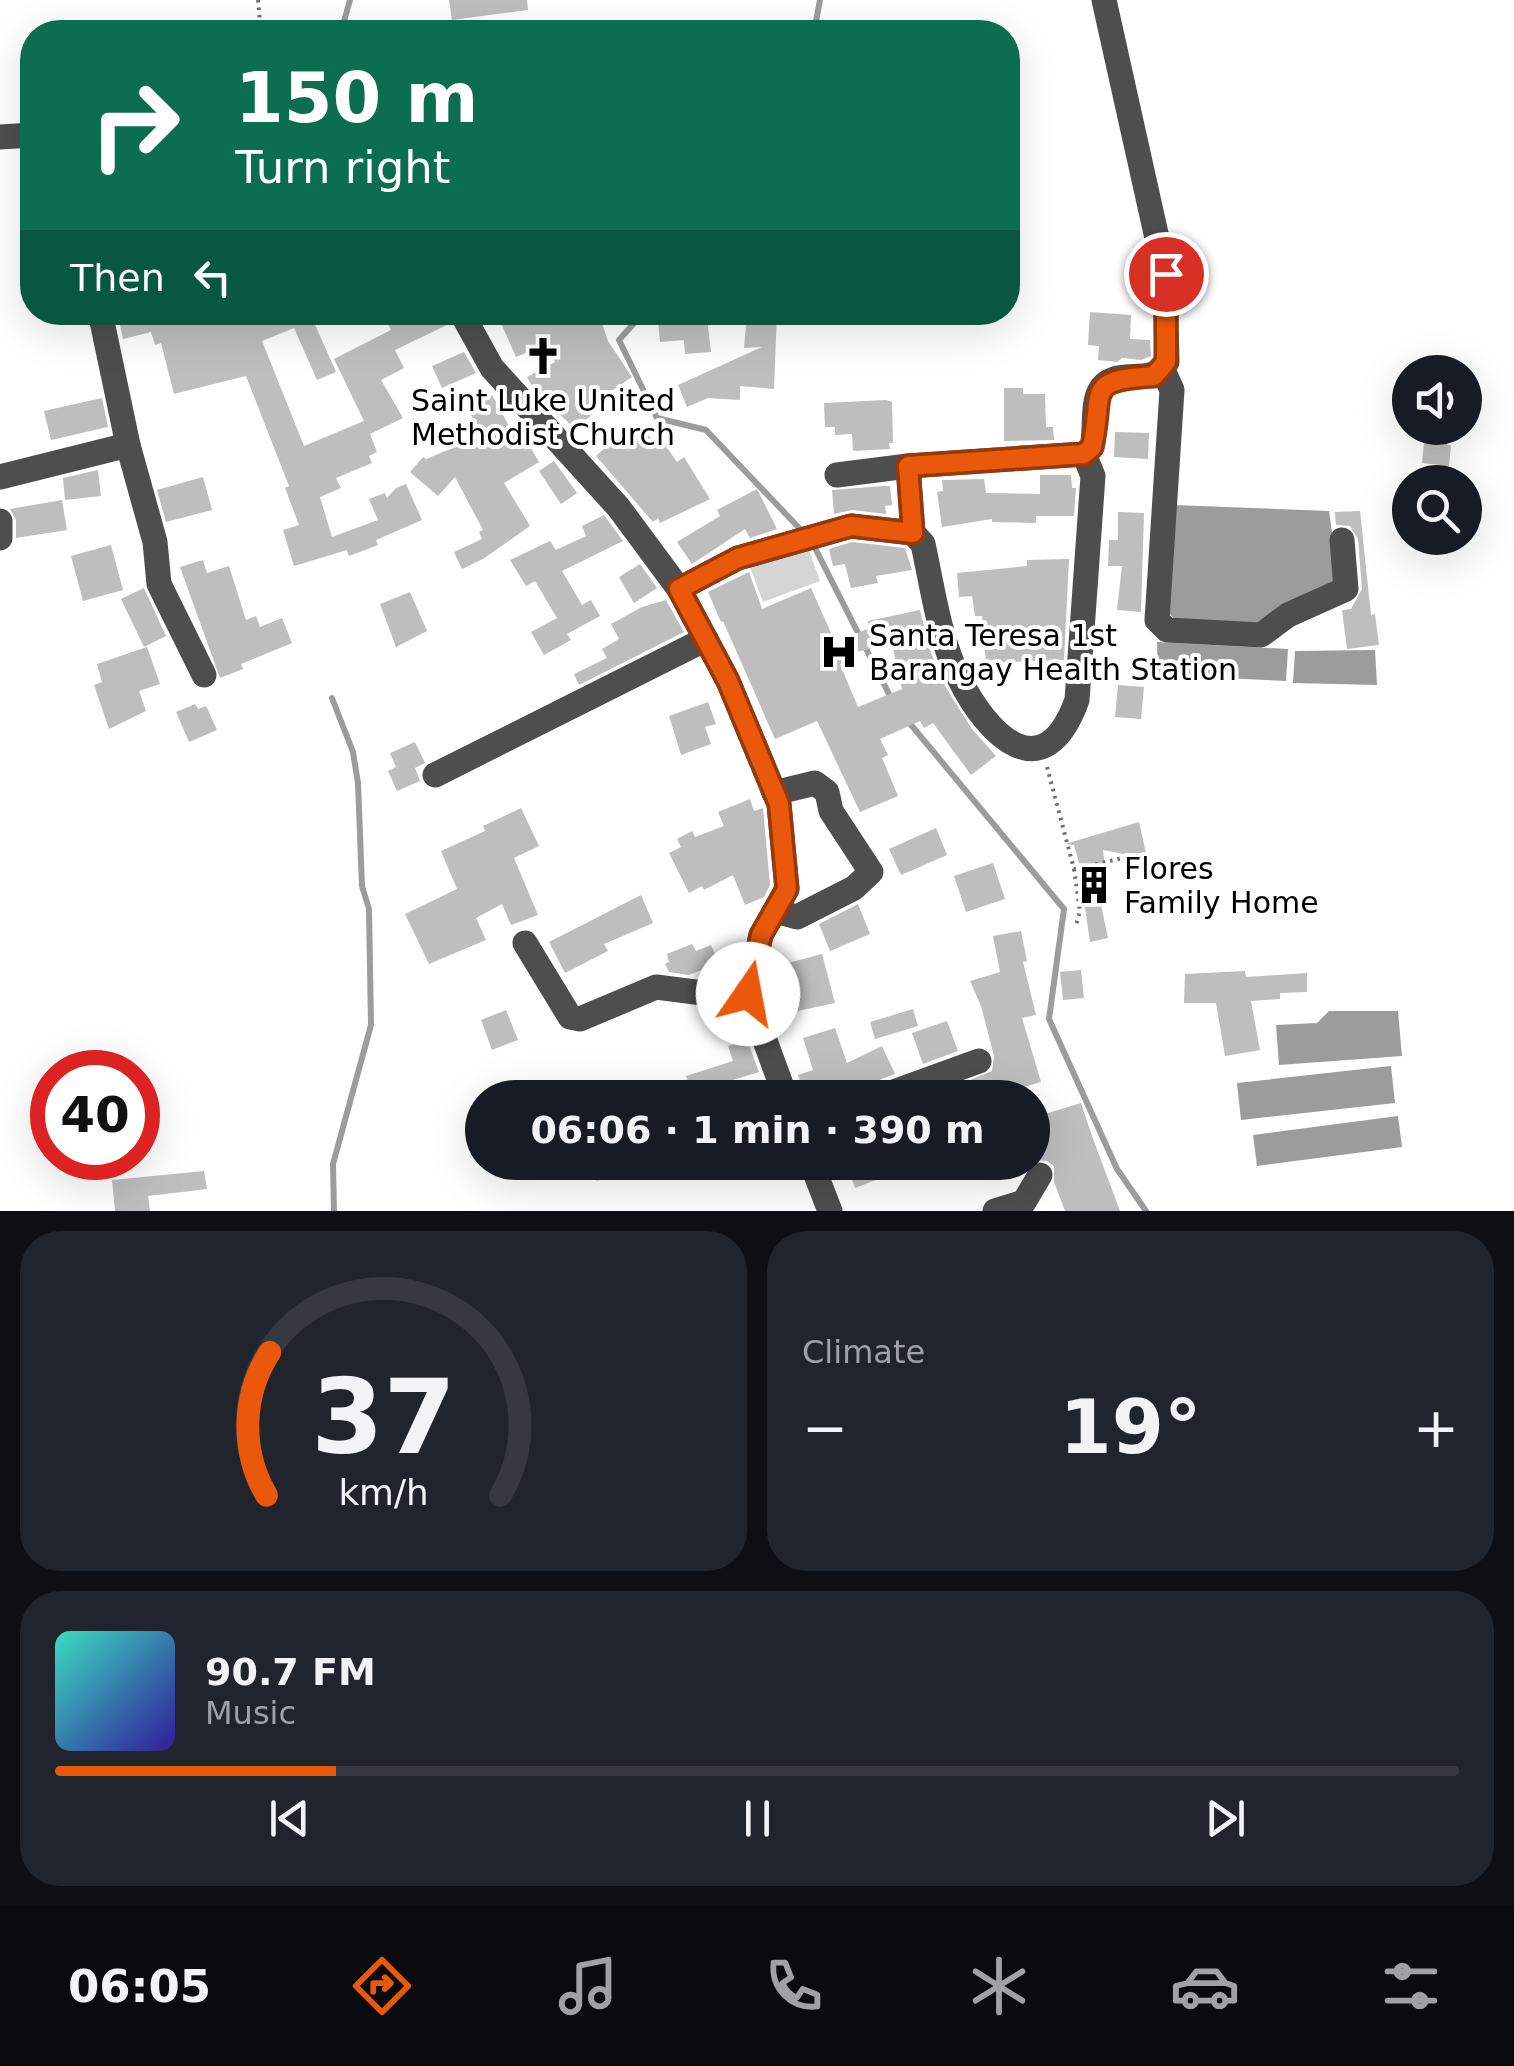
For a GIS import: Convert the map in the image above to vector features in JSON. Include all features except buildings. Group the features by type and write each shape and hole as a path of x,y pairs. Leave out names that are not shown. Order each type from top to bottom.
{"street":[{"path":"836,475 1084,454 1092,447 1098,394 1104,385 1120,378 1154,376 1162,370 1166,362 1166,274 1104,0"},
{"path":"103,325 128,445 155,542 159,584 204,675"},
{"path":"468,325 492,368 619,508 679,589 728,681 779,804 787,889 761,935 748,994 779,1080"},
{"path":"1162,370 1172,390 1157,620 1167,630 1261,635 1288,614 1346,590 1342,540"},
{"path":"0,476 128,445"},
{"path":"908,466 913,533 923,544 958,678 1005,738 1020,748 1044,748 1056,741 1068,724 1077,700 1093,476 1084,454"},
{"path":"0,521 0,538"},
{"path":"679,589 738,558 851,526 913,533"},
{"path":"435,775 706,640"},
{"path":"774,793 815,783 827,792 831,810 871,872 854,888 797,917 775,911"},
{"path":"524,943 570,1017 580,1019 656,987 703,994 748,994"},
{"path":"927,1080 979,1061"},
{"path":"817,1180 826,1209"},
{"path":"996,1211 1024,1202 1037,1180"}],"path":[{"path":"1044,748 1050,790 1074,869 1080,911 1076,924"},
{"path":"1074,869 1126,857"}],"shaded area":[{"path":"1174,505 1329,511 1339,582 1283,605 1256,623 1176,621 1167,611"},
{"path":"807,545 820,581 763,602 750,567"},
{"path":"1157,642 1288,649 1286,681 1158,675"},
{"path":"1375,650 1377,685 1293,683 1295,651"},
{"path":"1329,1011 1398,1011 1402,1056 1279,1065 1276,1025 1317,1023"},
{"path":"1391,1066 1395,1103 1241,1120 1237,1083"},
{"path":"1398,1116 1402,1147 1257,1166 1253,1135"}],"waterway":[{"path":"344,20 350,0"},
{"path":"816,20 820,0"},
{"path":"632,325 619,340 657,418 706,430 802,531"},
{"path":"813,544 891,698"},
{"path":"332,698 353,752 358,783 362,886 369,909 371,1025 333,1164 334,1211"},
{"path":"907,720 1064,909 1049,1019 1117,1169 1146,1211"}],"place":[{"name":"Saint Luke United Methodist Church","path":"543,356"},
{"name":"Santa Teresa 1st Barangay Health Station","path":"839,652"},
{"name":"Flores Family Home","path":"1094,885"}],"route":[{"path":"748,994 761,935 787,889 779,804 728,681 679,589 738,558 851,526 913,533 908,466 1084,454 1092,447 1098,394 1104,385 1120,378 1154,376 1166,362 1166,274"}]}
